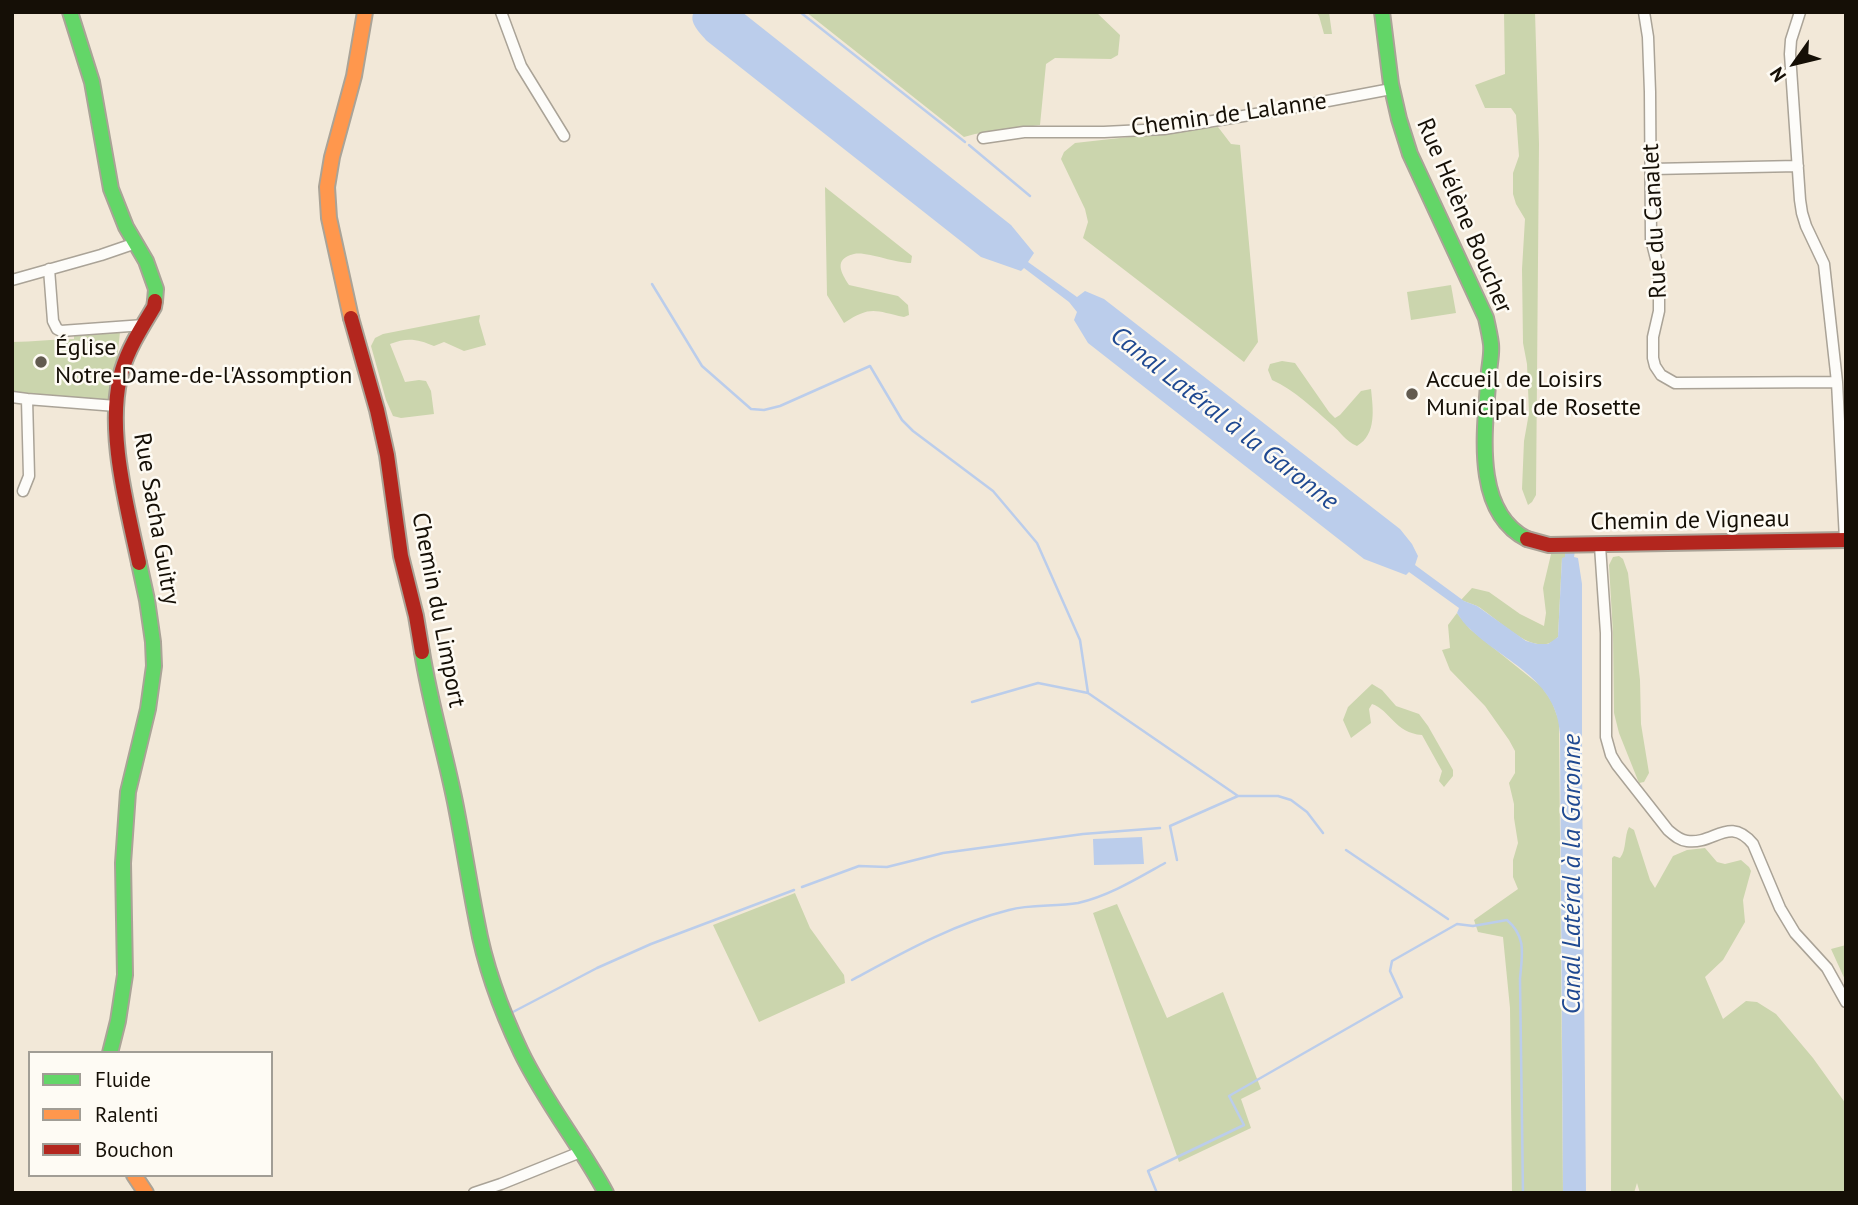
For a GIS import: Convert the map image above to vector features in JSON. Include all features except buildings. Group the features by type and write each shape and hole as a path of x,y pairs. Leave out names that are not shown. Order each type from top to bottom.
{"street":[{"name":"Rue Sacha Guitry","path":"70,12 92,82 111,189 146,261 156,289 154,307 133,343 122,371 116,406 123,488 147,600 154,666 148,709 128,792 123,863 125,975 110,1051"},
{"name":"Chemin du Limport","path":"365,12 350,95 327,181 326,203 350,313 387,455 401,556 416,617 428,690 455,802 482,944 504,1011 530,1068 544,1094 583,1151 606,1193"},
{"path":"501,12 521,66 564,136"},
{"name":"Rue Hélène Boucher","path":"1382,12 1391,89 1401,128 1410,154 1486,318 1491,345 1484,453 1493,497 1507,526 1536,544"},
{"name":"Rue du Canalet","path":"1644,12 1650,78 1651,239 1659,271 1659,305 1652,349 1658,372 1675,383 1837,382"},
{"path":"1800,12 1791,40 1790,54 1802,214 1824,264 1837,382 1845,540"},
{"name":"Chemin de Lalanne","path":"982,138 1024,132 1164,129 1391,89"},
{"path":"1652,169 1798,166"},
{"path":"12,280 101,256 136,243"},
{"path":"49,269 53,321 57,329 88,330 144,325"},
{"path":"12,397 116,406"},
{"path":"23,491 29,475 27,399"},
{"name":"Chemin de Vigneau","path":"1536,544 1600,546 1845,540"},
{"path":"1600,546 1606,633 1606,737 1617,765 1677,838 1695,841 1729,830 1746,836 1753,844 1780,908 1795,933 1827,968 1846,1002"},
{"path":"474,1193 583,1151"},
{"path":"135,1177 146,1193"}],"green space":[{"path":"806,12 1096,12 1120,35 1118,55 1111,59 1055,58 1046,64 1040,125 964,137"},
{"path":"1316,12 1329,12 1332,34 1324,34"},
{"path":"1504,12 1535,12 1539,144 1536,495 1528,505 1522,489 1524,441 1529,413 1527,364 1523,343 1522,269 1525,219 1513,194 1513,173 1519,156 1516,115 1511,108 1485,108 1475,85 1505,74"},
{"path":"1218,127 1231,144 1240,145 1258,342 1244,362 1083,238 1088,222 1085,209 1061,159 1064,152 1075,143"},
{"path":"825,187 912,256 911,263 854,254 847,256 841,263 843,276 849,285 898,296 908,305 909,315 904,317 873,311 853,317 844,323 827,295"},
{"path":"1451,285 1456,313 1411,320 1407,292"},
{"path":"480,315 479,321 486,345 464,351 444,342 434,346 418,340 390,344 405,382 426,381 431,391 434,414 401,418 393,416 371,346 375,338 383,334"},
{"path":"120,332 113,399 106,403 12,394 12,342 74,339 74,334"},
{"path":"1282,361 1295,363 1335,418 1361,391 1371,389 1371,428 1363,441 1357,446 1349,442 1303,400 1272,380 1268,370 1270,364"},
{"path":"1552,550 1565,551 1565,558 1562,558 1558,637 1549,643 1528,641 1477,606 1461,600 1472,588 1489,592 1520,614 1544,626 1546,613 1543,588"},
{"path":"1619,556 1623,559 1628,573 1640,680 1641,724 1649,773 1644,782 1639,783 1614,713 1609,565 1613,557"},
{"path":"1457,613 1470,629 1542,687 1552,702 1559,721 1563,1193 1512,1193 1510,1008 1503,937 1478,932 1474,920 1518,889 1513,877 1513,860 1518,843 1509,783 1515,773 1515,751 1485,706 1450,670 1442,650 1450,648 1448,625"},
{"path":"1372,684 1382,690 1396,706 1419,714 1428,726 1453,770 1453,776 1444,787 1439,781 1442,771 1422,735 1405,730 1378,707 1372,704 1369,709 1371,723 1351,738 1343,720 1348,707"},
{"path":"1629,827 1634,830 1655,888 1673,856 1687,850 1705,848 1717,862 1725,864 1741,860 1749,867 1751,871 1743,900 1745,922 1723,960 1705,977 1723,1019 1746,1001 1757,1002 1776,1014 1813,1058 1846,1104 1846,1193 1640,1193 1637,1183 1634,1193 1611,1193 1612,858 1620,858"},
{"path":"795,893 810,928 844,975 845,983 759,1022 713,925"},
{"path":"1117,904 1167,1018 1223,992 1261,1089 1241,1099 1251,1128 1179,1162 1093,913"},
{"path":"1846,945 1846,982 1831,949"}],"water":[{"name":"Canal Latéral à la Garonne","path":"694,12 742,12 1011,225 1034,253 1028,262 1077,297 1085,291 1104,299 1400,529 1418,556 1415,565 1526,641 1548,644 1558,637 1562,558 1565,557 1565,551 1575,551 1574,557 1578,558 1582,584 1586,1193 1563,1193 1560,734 1557,715 1550,699 1527,674 1463,622 1457,613 1459,608 1409,572 1406,575 1364,559 1088,343 1074,320 1077,312 1069,302 1024,268 1021,271 981,257 707,41 694,23"},
{"path":"1142,837 1144,864 1094,865 1093,839"}],"waterway":[{"path":"800,12 965,142"},
{"path":"969,145 1030,196"},
{"path":"652,284 702,366 751,409 764,410 780,406 870,366 902,420 993,491 1037,543 1080,640 1088,693 1238,796 1278,796 1291,800 1307,812 1323,833"},
{"path":"972,702 1038,683 1088,693"},
{"path":"1177,860 1170,826 1238,796"},
{"path":"802,887 859,866 887,867 943,853 1083,834 1160,828"},
{"path":"1346,850 1448,919"},
{"path":"852,980 928,940 968,923 1017,908 1090,900 1165,863"},
{"path":"511,1013 597,968 651,944 794,890"},
{"path":"1157,1193 1148,1171 1244,1125 1229,1096 1402,997 1390,971 1392,961 1457,924 1473,926 1507,920 1518,933 1522,947 1520,979 1523,1193"}],"traffic: fast":[{"path":"70,12 92,82 111,189 126,227 146,261 156,289 155,301"},
{"path":"1382,12 1391,84 1410,154 1486,318 1491,347 1485,439 1489,487 1497,508 1509,526 1527,539"},
{"path":"110,1051 125,975 123,863 128,792 148,709 154,666 147,600 139,563"},
{"path":"422,652 455,802 480,939 495,989 530,1070 606,1193"}],"traffic: slow":[{"path":"351,318 329,218 327,187 332,157 354,76 365,12"},
{"path":"135,1177 146,1193"}],"traffic: jam":[{"path":"139,563 120,467 117,392 132,345 155,301"},
{"path":"351,318 387,455 401,556 422,652"},
{"path":"1527,539 1549,545 1846,540"}],"place":[{"name":"Église Notre-Dame-de-l'Assomption","path":"41,362"},
{"name":"Accueil de Loisirs Municipal de Rosette","path":"1412,394"}]}
